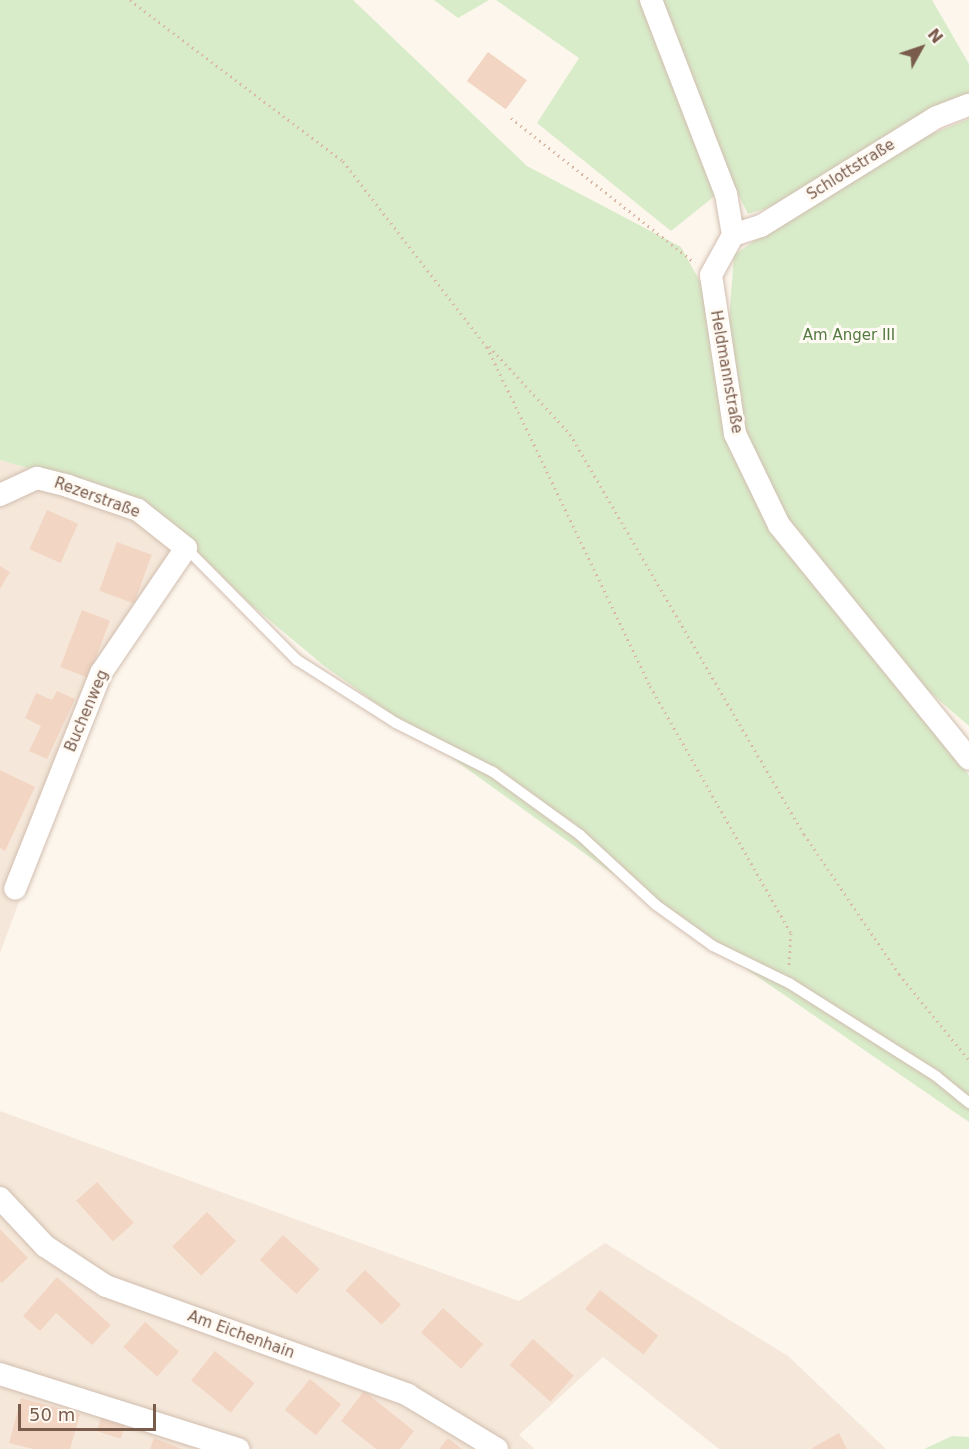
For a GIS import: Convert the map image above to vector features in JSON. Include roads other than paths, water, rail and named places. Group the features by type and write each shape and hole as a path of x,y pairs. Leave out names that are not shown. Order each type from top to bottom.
{"street":[{"path":"651,0 726,194 733,235"},
{"name":"Schlottstraße","path":"733,235 761,226 937,117 969,105"},
{"name":"Heldmannstraße","path":"733,235 711,275 735,434 779,525 969,759"},
{"name":"Rezerstraße","path":"0,495 37,478 68,486 138,510 186,548"},
{"name":"Buchenweg","path":"15,889 101,673 186,548"},
{"name":"Am Eichenhain","path":"0,1198 45,1246 106,1286 408,1395 497,1449"},
{"path":"0,1374 238,1449"}],"lane":[{"path":"186,548 297,660 396,723 493,772 580,835 656,905 713,946 789,983 936,1076 969,1103"}],"park label":[{"name":"Am Anger III","path":"849,336"}]}
